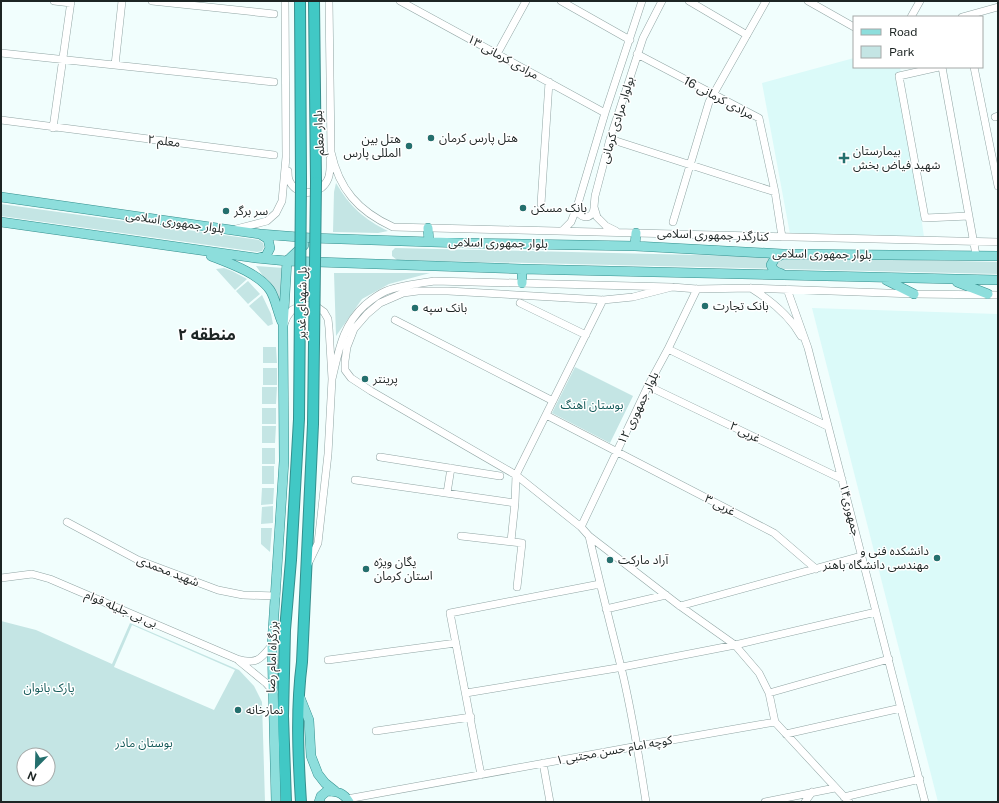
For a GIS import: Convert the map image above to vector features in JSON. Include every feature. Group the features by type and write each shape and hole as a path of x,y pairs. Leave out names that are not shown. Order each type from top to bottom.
{"highway":[{"name":"بلوار معلم","path":"300,1 301,182"},
{"name":"بلوار معلم","path":"314,1 316,182"},
{"name":"پل شهدای غدیر","path":"291,560 299,419 301,182"},
{"name":"پل شهدای غدیر","path":"307,565 313,424 316,182"},
{"name":"بزرگراه امام رضا","path":"286,802 283,716 285,630 291,560"},
{"path":"301,802 298,693 302,662 307,565"}],"main road":[{"name":"بلوار جمهوری اسلامی","path":"1,197 260,234 311,238 635,246 783,254 998,256"},
{"name":"بلوار جمهوری اسلامی","path":"1,222 195,250 287,261 522,269 998,280"},
{"path":"428,228 429,242"},
{"path":"635,246 636,233"},
{"path":"256,258 266,256 270,248 268,239 260,234"},
{"path":"276,802 272,645 284,461 283,326 287,261 311,238"},
{"path":"195,250 244,270 259,280 270,290 283,326"},
{"path":"783,254 775,258 771,265 776,272 784,275"},
{"path":"522,269 522,283"},
{"path":"883,278 914,294"},
{"path":"952,280 988,294"},
{"path":"274,692 283,716"},
{"path":"298,693 309,720 311,756 318,774 325,783 335,791"},
{"path":"319,802 321,796 327,791 339,792 346,796 348,801"}],"street":[{"path":"53,128 71,2 54,1"},
{"path":"115,65 122,1"},
{"path":"152,1 274,14"},
{"path":"233,230 267,221 276,213 282,201 286,156 285,1"},
{"name":"بلوار معلم","path":"329,1 331,152 338,176 351,197 369,214 393,227 428,228"},
{"name":"مرادی کرمانی ۱۳","path":"400,1 605,113"},
{"path":"497,54 526,1"},
{"path":"561,1 630,40"},
{"name":"بولوار مرادی کرمانی","path":"562,231 571,222 577,207 605,113 642,1"},
{"name":"بولوار مرادی کرمانی","path":"594,208 595,196 610,139 642,38 662,1"},
{"path":"689,1 747,35"},
{"path":"673,222 709,102 766,1"},
{"path":"808,1 853,26"},
{"path":"912,16 920,1"},
{"path":"966,16 998,7"},
{"path":"1,53 274,82"},
{"name":"مرادی کرمانی 16","path":"637,54 759,118 782,237"},
{"path":"936,68 899,76 924,218 969,216"},
{"path":"941,68 976,255"},
{"path":"974,68 998,186"},
{"path":"541,204 549,82"},
{"name":"معلم ۲","path":"1,120 53,128 274,155"},
{"path":"610,139 774,192"},
{"path":"286,156 289,180 293,187 308,193 317,191 324,187 328,180 331,152"},
{"path":"577,207 577,211 583,217 591,215 594,212 594,208"},
{"path":"594,208 597,217 606,226 618,232"},
{"name":"کنارگذر جمهوری اسلامی","path":"428,228 998,242"},
{"path":"332,379 339,349 346,329 355,314 370,301 384,292 401,286 434,281 672,287 697,289 751,288 914,294 998,295"},
{"path":"672,287 633,298 603,300 448,291 418,291 403,293 380,303 367,314 354,329 347,347 345,370 351,378 371,392 516,475 581,527 589,536 680,606 735,645 759,673 769,693 775,722 846,800 920,779"},
{"path":"751,288 765,297 783,314 799,332 808,348"},
{"name":"بلوار جمهوری ۱۲","path":"581,527 648,386 697,289"},
{"name":"جمهوری۱۴","path":"787,289 808,348 827,426 926,802"},
{"path":"511,542 516,475 603,300"},
{"path":"520,303 586,335"},
{"path":"283,326 292,310 300,306 308,305 317,307 324,312 328,319 329,328 332,379 328,454 318,543 307,565"},
{"path":"395,320 553,402"},
{"path":"668,349 827,426"},
{"name":"۲ غربی","path":"648,386 842,479"},
{"name":"۳ غربی","path":"546,414 774,532 816,569"},
{"path":"380,456 500,476"},
{"path":"447,493 451,468"},
{"path":"355,480 515,503"},
{"name":"شهید محمدی","path":"67,522 138,560 218,590 243,595 276,596"},
{"path":"461,536 522,543 517,587"},
{"path":"589,536 638,746 646,802"},
{"path":"680,606 861,556"},
{"name":"بی بی جلیله قوام","path":"1,578 32,574 50,579 237,659"},
{"path":"481,775 450,613 600,584"},
{"path":"606,609 666,595"},
{"path":"466,693 621,668 735,645 876,612"},
{"path":"328,660 456,643"},
{"path":"237,659 246,662 262,658 272,645"},
{"path":"237,659 266,683 274,692"},
{"path":"769,693 889,660"},
{"path":"786,734 902,708"},
{"path":"376,731 471,717"},
{"name":"کوچه امام حسن مجتبی ۱","path":"348,801 543,763 775,722"},
{"path":"543,763 550,802"},
{"path":"765,802 835,788"},
{"path":"805,802 812,792"}],"shaded area":[{"name":"بیمارستان شهید فیاض بخش","path":"853,58 853,68 900,68 924,237 790,234 762,83"},
{"name":"دانشکده فنی و مهندسی دانشگاه باهنر","path":"812,308 998,314 998,802 938,802"}],"green space":[{"path":"336,183 358,212 388,231 378,233 333,232 334,192"},
{"path":"1,204 259,240 263,243 264,247 262,251 257,252 1,216"},
{"path":"395,248 998,262 998,274 397,260 392,256 392,251"},
{"path":"256,266 284,268 282,303"},
{"path":"224,268 247,279 235,290 216,269"},
{"path":"334,273 430,273 389,284 362,299 336,336"},
{"path":"248,281 260,294 248,304 236,291"},
{"path":"262,295 271,314 273,324 268,326 249,306"},
{"path":"263,347 276,347 277,363 263,363"},
{"name":"بوستان آهنگ","path":"575,367 633,396 610,443 552,413"},
{"path":"263,368 277,368 277,385 263,385"},
{"path":"262,387 277,387 276,404 262,404"},
{"path":"262,408 276,408 276,424 262,424"},
{"path":"262,426 276,426 275,443 262,443"},
{"path":"262,448 275,448 275,464 262,464"},
{"path":"262,466 274,466 274,484 262,484"},
{"path":"262,488 274,488 273,504 261,505"},
{"path":"273,506 273,523 261,524 262,507"},
{"path":"261,528 272,528 270,552 261,544"},
{"name":"بوستان مادر","path":"1,621 36,630 112,664 130,623 239,670 254,686 262,702 265,802 1,802","holes":["132,625 235,670 214,710 114,667"]}],"place":[{"name":"هتل پارس کرمان","path":"431,138"},
{"name":"هتل بین المللی پارس","path":"409,146"},
{"name":"بیمارستان شهید فیاض بخش","path":"844,158"},
{"name":"بانک مسکن","path":"523,208"},
{"name":"سر برگر","path":"226,211"},
{"name":"بانک تجارت","path":"705,306"},
{"name":"بانک سپه","path":"415,308"},
{"name":"پرینتر","path":"365,379"},
{"name":"دانشکده فنی و مهندسی دانشگاه باهنر","path":"937,558"},
{"name":"آراد مارکت","path":"610,560"},
{"name":"یگان ویژه استان کرمان","path":"366,569"},
{"name":"نمازخانه","path":"238,710"}],"district":[{"name":"منطقه ۲","path":"207,334"}],"park label":[{"name":"پارک بانوان","path":"49,688"}]}
